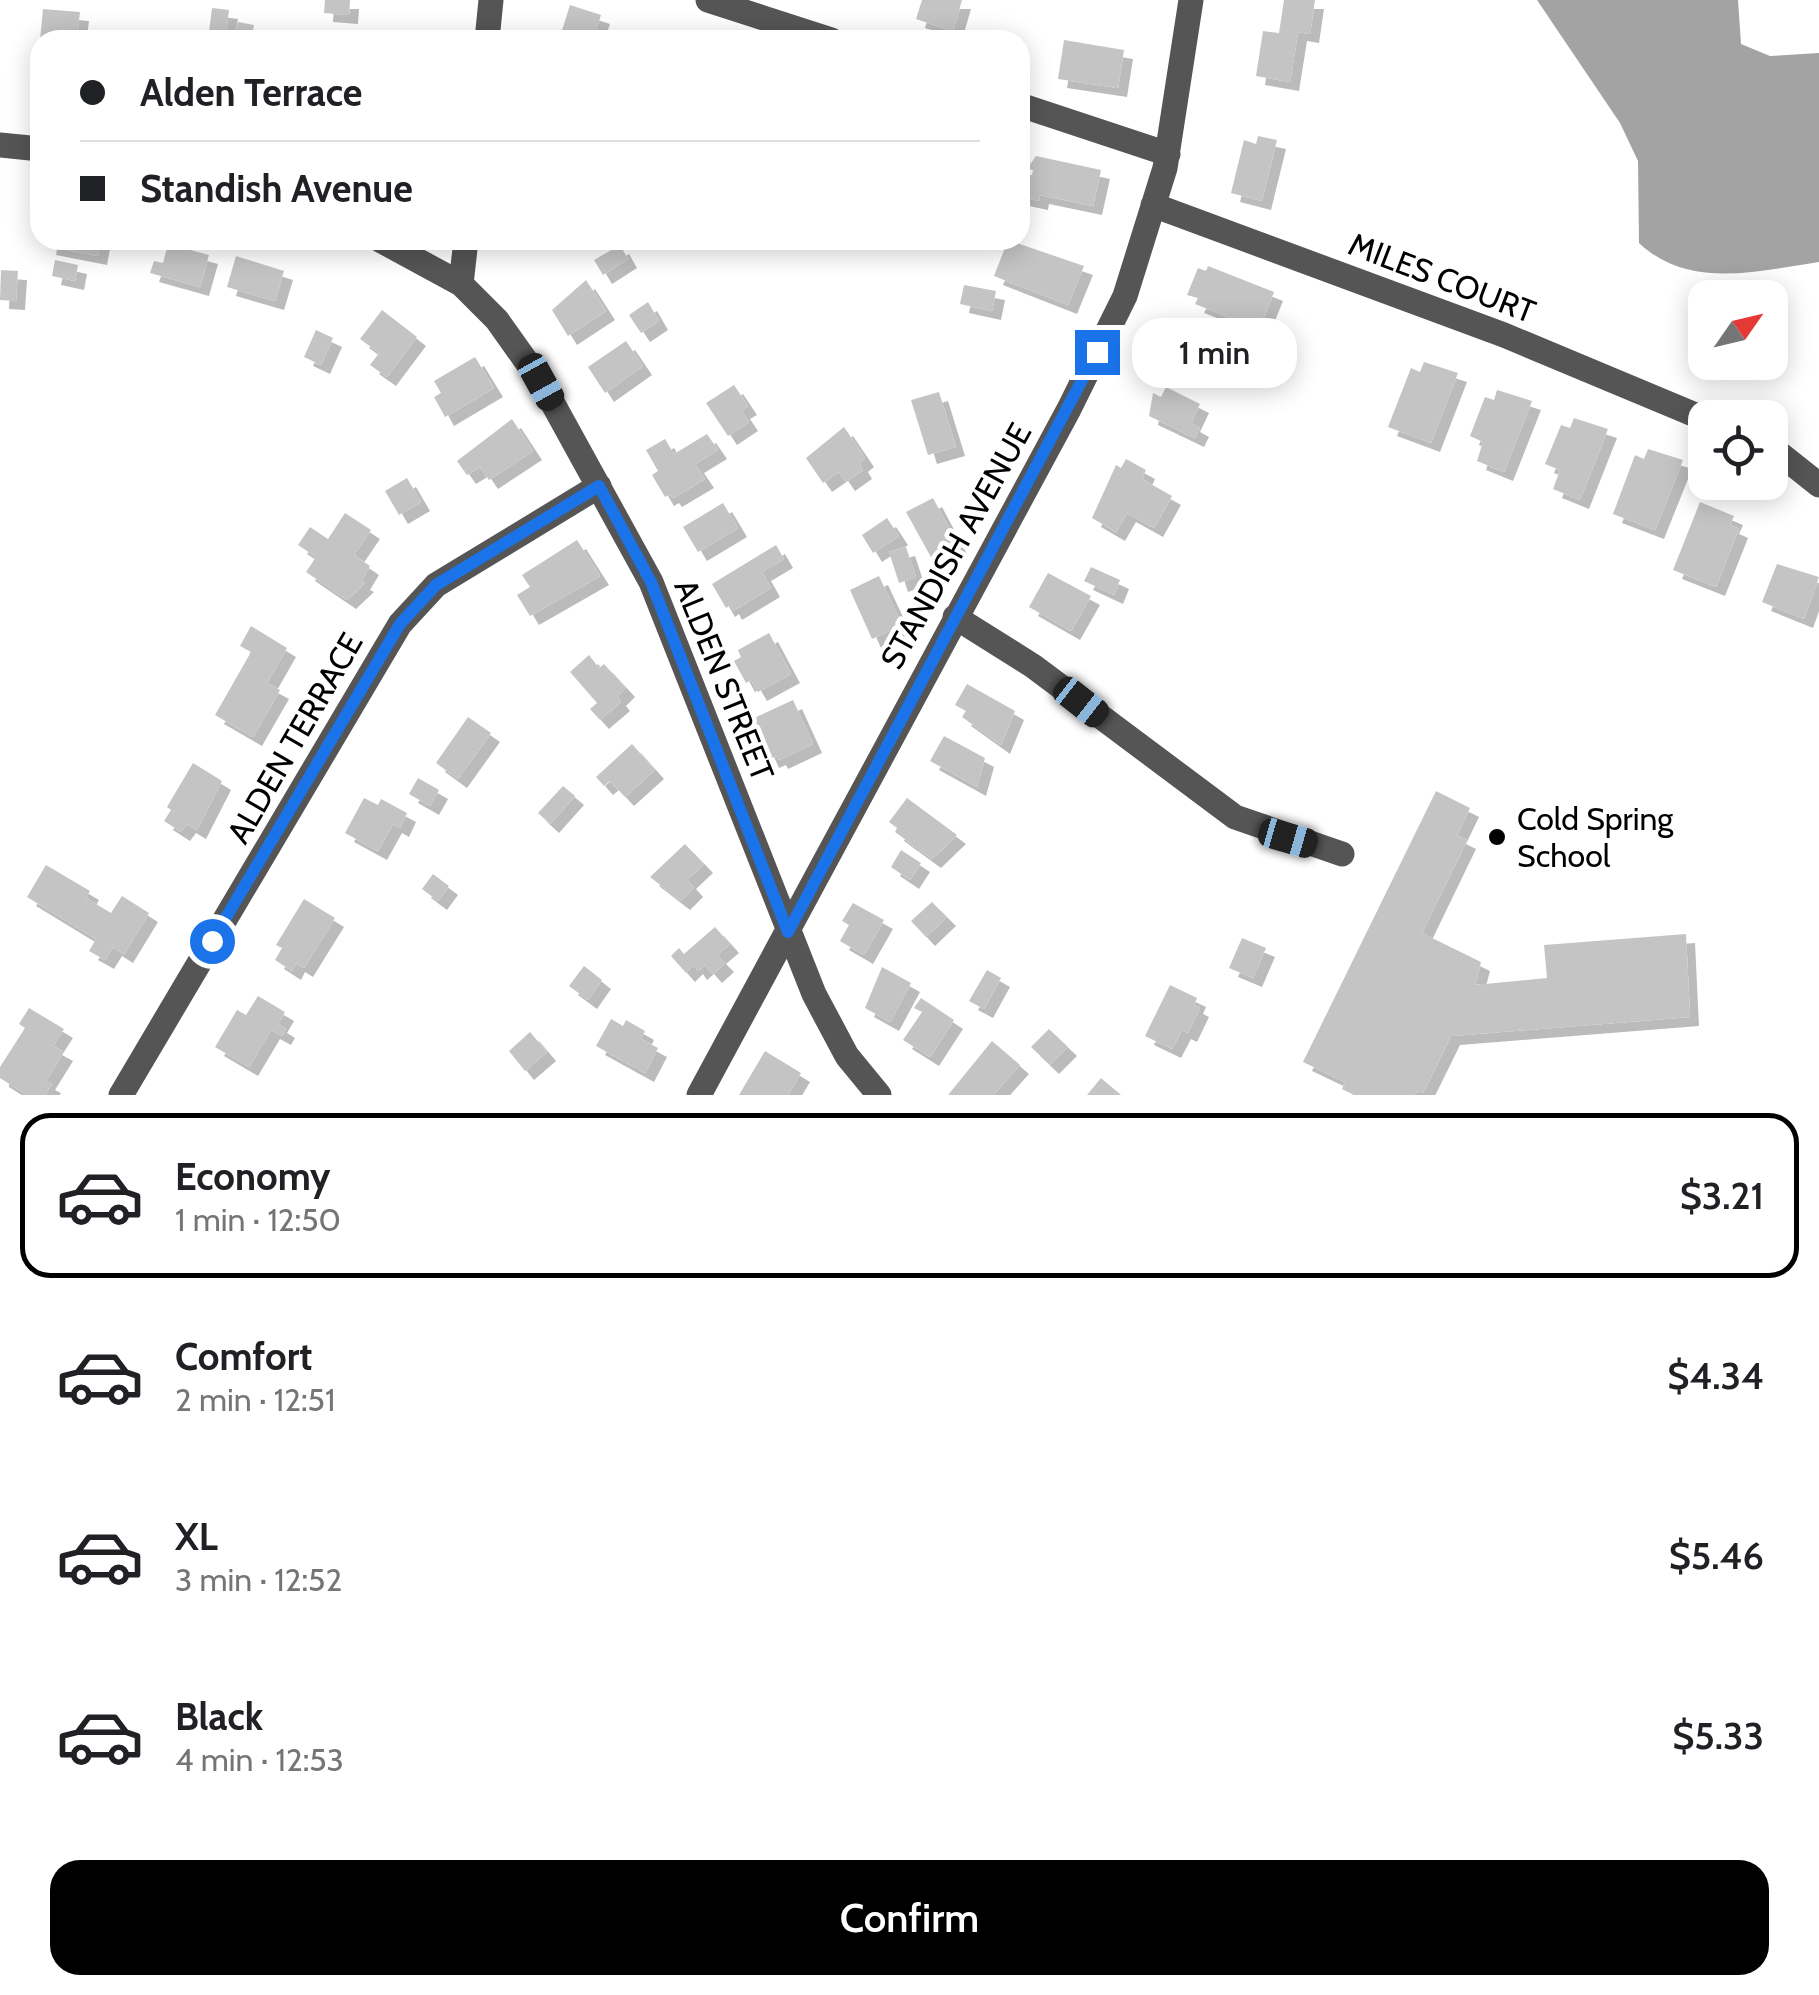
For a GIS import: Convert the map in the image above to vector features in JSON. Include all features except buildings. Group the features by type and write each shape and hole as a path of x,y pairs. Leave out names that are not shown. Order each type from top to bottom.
{"street":[{"path":"488,30 491,0"},
{"path":"708,0 801,30"},
{"name":"STANDISH AVENUE","path":"699,1095 1125,296 1168,154 1191,0"},
{"path":"1030,108 1168,154"},
{"path":"0,145 30,148"},
{"name":"MILES COURT","path":"1154,205 1504,336 1688,412"},
{"name":"ALDEN STREET","path":"398,250 461,284 497,320 541,382 651,582 814,994 847,1056 880,1095"},
{"path":"461,284 465,250"},
{"path":"1788,460 1819,485"},
{"name":"ALDEN TERRACE","path":"121,1095 400,624 436,585 599,486"},
{"path":"955,617 1034,666 1234,817 1342,854"}],"shaded area":[{"path":"1537,0 1738,0 1741,44 1770,56 1819,53 1819,262 1748,272 1702,272 1659,258 1639,243 1638,161 1620,123"}],"place":[{"name":"Cold Spring School","path":"1497,837"}],"route":[{"path":"212,941 400,624 436,585 599,486 651,582 788,932 1097,352"}]}
